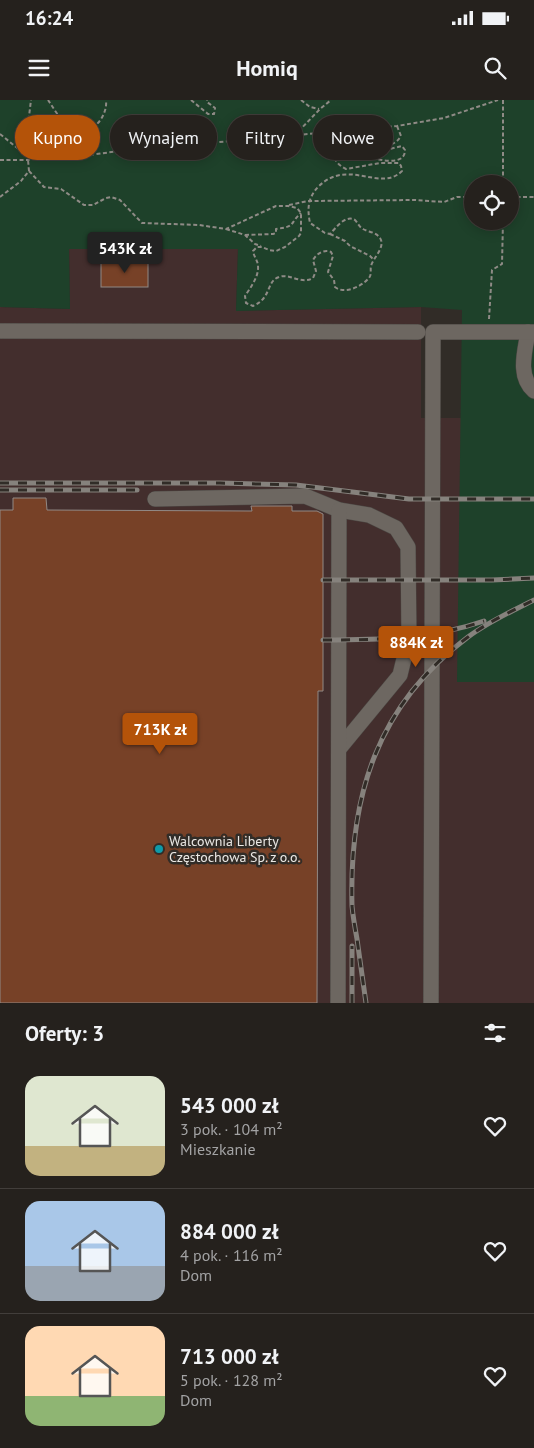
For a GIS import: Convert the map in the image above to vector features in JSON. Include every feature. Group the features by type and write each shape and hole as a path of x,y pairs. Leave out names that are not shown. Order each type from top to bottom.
{"street":[{"path":"0,332 418,332"},
{"path":"431,1003 433,332 531,332 523,370 528,386 534,391"},
{"path":"155,499 305,496 339,510 368,515 396,528 408,547 409,638 400,675 339,749"},
{"path":"338,1003 339,510"}],"path":[{"path":"29,115 31,100"},
{"path":"48,100 59,117 75,129 85,130 96,125 104,116 106,100"},
{"path":"191,100 208,114 214,114 215,108 207,100"},
{"path":"302,100 310,107 320,109"},
{"path":"303,127 331,100"},
{"path":"303,135 397,126 444,118 498,100"},
{"path":"503,100 503,175"},
{"path":"374,260 345,241 330,234 325,234 310,223 308,201 324,182 340,174 382,178 398,174 402,170 398,162 346,169 336,161 333,154 335,149 339,148 365,157 396,161 403,158 406,150 402,146 368,154 360,148 359,143 363,139 384,145 392,144 398,141 401,136 397,126"},
{"path":"0,134 15,146"},
{"path":"100,154 227,142"},
{"path":"0,160 15,160"},
{"path":"28,160 29,171 44,187 61,189 84,205 93,205 111,197 120,200 142,223 226,229 245,235 273,234 276,233 276,229 286,228 294,224 301,213"},
{"path":"0,197 29,171"},
{"path":"288,206 308,201 415,200 444,202 457,197 464,197"},
{"path":"519,198 534,197"},
{"path":"226,229 276,206 297,208 301,213 301,233 285,248 276,251 269,250 255,244 245,235"},
{"path":"262,247 253,251 258,268 256,278 245,296 246,303 249,305 256,304 266,296 272,281 277,277 282,276 305,282 313,278 316,272 313,260 325,251 331,252 333,256 328,272 334,280 335,287 342,291 357,286 369,278 371,266 381,243 380,238 364,230 352,219 336,226 330,234"},
{"path":"488,331 492,270 502,264 503,230"}],"shaded area":[{"path":"69,249 238,249 236,311 421,307 421,418 534,418 534,1003 0,1003 0,307 70,309"}],"green space":[{"path":"0,100 534,100 534,682 457,682 462,310 421,307 236,311 238,249 69,249 70,309 0,307"}],"building":[{"path":"101,261 148,261 148,287 101,287"},
{"name":"Walcownia Liberty Częstochowa Sp. z o.o.","path":"13,498 46,498 47,510 252,511 251,506 292,506 292,511 317,511 323,514 323,691 318,691 317,1003 0,1003 0,510 13,510"}],"railway":[{"path":"0,483 296,485 409,499 534,499"},
{"path":"0,490 137,490"},
{"path":"323,580 492,580 534,578"},
{"path":"366,1003 352,906 352,866 356,827 363,790 375,756 391,723 411,692 437,664 468,637 500,617 534,600"},
{"path":"323,640 364,640 425,635 445,632 484,621"},
{"path":"352,946 352,1003"}],"place":[{"name":"Walcownia Liberty Częstochowa Sp. z o.o.","path":"159,849"}]}
